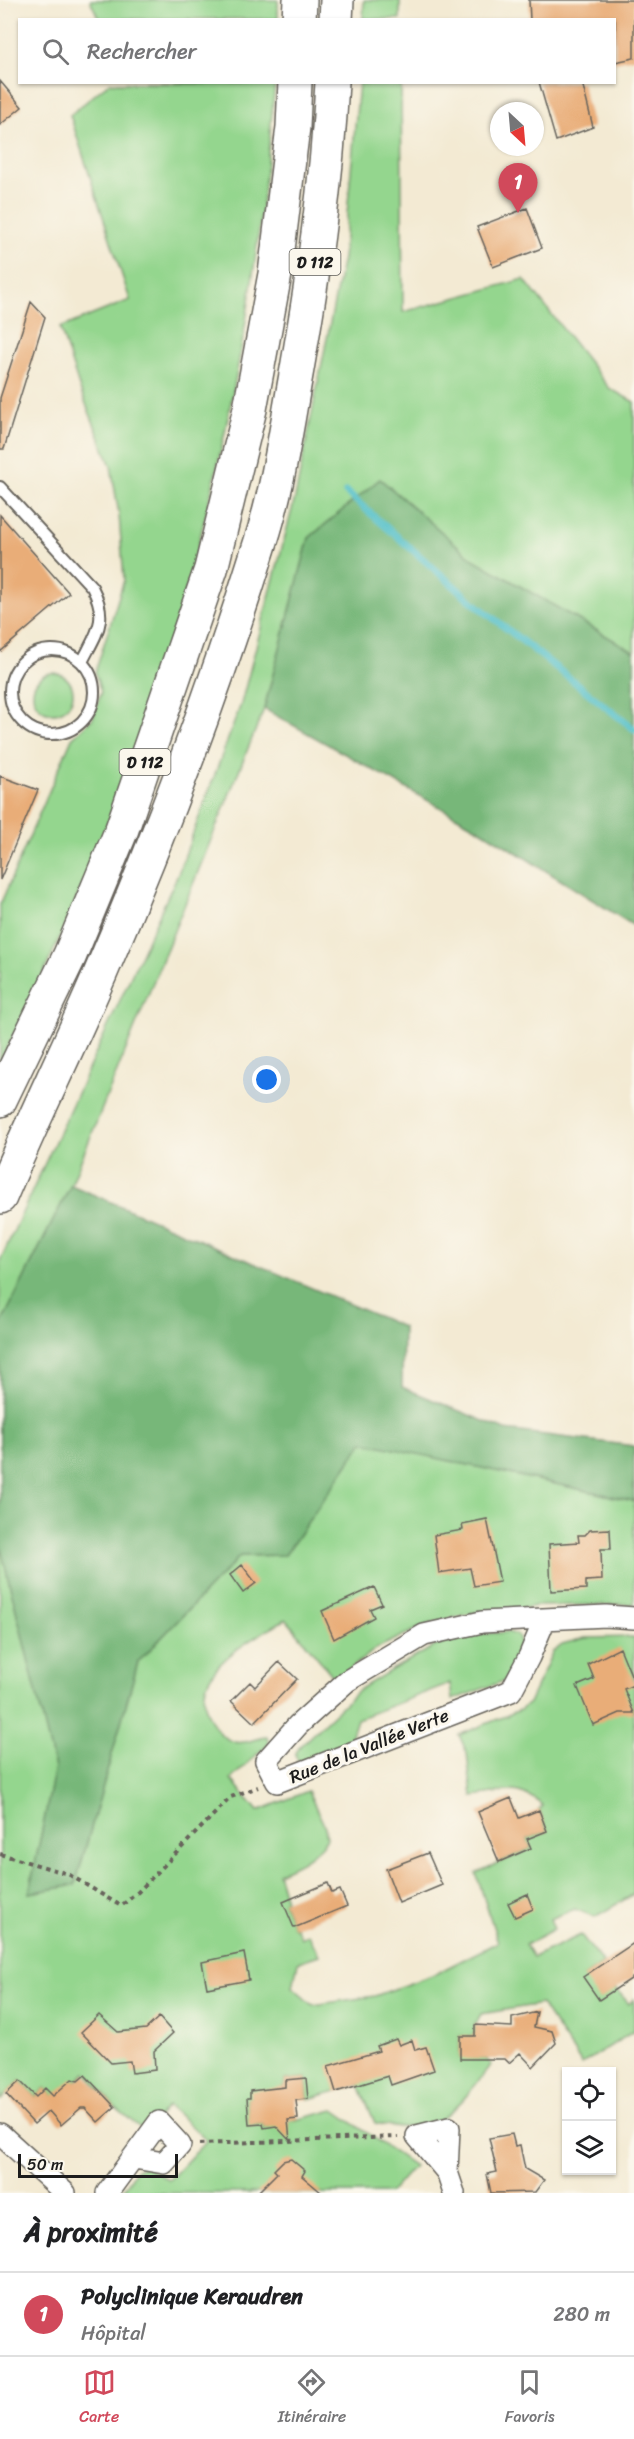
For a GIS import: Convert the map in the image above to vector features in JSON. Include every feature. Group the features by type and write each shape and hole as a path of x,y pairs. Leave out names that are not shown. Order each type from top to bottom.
{"highway":[{"path":"299,18 300,0"},
{"path":"336,18 337,0"},
{"name":"D 112","path":"0,1100 70,955 122,829 211,569 250,409 275,274 293,127 295,84"},
{"name":"D 112","path":"0,1173 29,1127 101,973 175,791 262,539 285,439 312,286 330,134 332,84"},
{"path":"0,1197 29,1127"}],"street":[{"name":"Rue de la Vallée Verte","path":"545,1619 529,1657 511,1690 277,1782 266,1761 298,1725 347,1681 424,1635 482,1622 606,1616 634,1618"},
{"path":"107,2193 159,2122 180,2145 164,2163 134,2158"},
{"path":"447,2172 417,2136 449,2128 447,2172 454,2193"},
{"path":"0,2134 65,2193"}],"lane":[{"path":"0,487 92,587 100,603 101,624 82,662"},
{"path":"61,651 82,662 93,683 92,707 78,726 67,732 55,735 32,730 22,723 5,704 15,673 27,659 37,653 61,651"}],"path":[{"path":"0,1854 68,1874 121,1906 138,1892 231,1797 277,1782"},
{"path":"180,2145 417,2136"}],"green space":[{"path":"90,0 278,0 278,18 99,18"},
{"path":"364,0 400,0 400,18 363,18"},
{"path":"108,84 275,84 262,210 243,338 225,432 178,618 117,800 81,889 0,1062 0,905 72,738 93,718 101,692 95,673 124,580 119,515 111,466 80,389 60,328 130,300 70,115"},
{"path":"359,84 401,84 403,312 524,279 609,388 634,402 634,652 473,559 380,479 309,538 264,709 71,1185 0,1326 0,1261 178,874 241,704 295,498 343,258"},
{"path":"380,479 473,559 634,652 634,926 479,829 264,709 309,538"},
{"path":"53,673 61,674 67,679 72,685 72,701 67,707 61,712 53,713 45,712 39,707 34,701 33,693 34,685 39,679 45,674"},
{"path":"71,1185 403,1327 402,1387 505,1430 634,1446 634,1501 363,1442 285,1555 240,1556 138,1662 75,1885 29,1893 55,1768 0,1545 0,1326"},
{"path":"363,1442 634,1501 634,1604 536,1606 503,1612 480,1611 426,1625 377,1648 336,1680 286,1619 241,1647 214,1671 206,1686 204,1701 217,1730 226,1739 235,1742 267,1737 269,1743 231,1779 258,1811 308,1791 325,1827 327,1838 316,1851 299,1863 278,1873 286,1900 283,1902 294,1928 296,1927 301,1938 308,1934 319,1955 298,1962 293,1987 313,2005 375,1996 435,1974 498,1942 476,1873 531,1848 527,1839 547,1831 539,1810 543,1806 533,1798 516,1791 472,1796 467,1753 459,1735 520,1710 529,1703 553,1651 562,1644 585,1638 634,1637 634,1894 595,1917 575,1909 550,1919 554,1929 525,1945 533,1957 581,1935 603,1963 584,1977 616,1989 629,2004 634,1999 634,2031 582,2064 541,2004 481,2014 475,2025 475,2036 460,2036 460,2058 486,2059 492,2064 467,2095 444,2117 415,2127 375,2123 359,2085 308,2099 306,2078 285,2080 285,2087 247,2099 250,2125 263,2124 264,2128 334,2110 414,2166 390,2193 121,2193 136,2170 145,2165 169,2180 207,2140 168,2106 145,2132 115,2107 86,2073 55,2098 45,2088 36,2097 20,2081 0,2101 0,1545 55,1768 29,1893 75,1885 138,1662 240,1556 285,1555"},
{"path":"508,1632 518,1635 522,1647 504,1681 452,1700 450,1683 357,1719 349,1744 299,1762 295,1755 299,1747 360,1689 437,1645 470,1635"}],"building":[{"path":"529,0 634,0 634,58 616,62 616,18 530,18"},
{"path":"0,81 22,107 0,125"},
{"path":"540,84 582,84 593,127 556,141"},
{"path":"527,208 542,248 493,267 477,227"},
{"path":"31,302 45,317 4,449 0,449 0,398"},
{"path":"0,515 69,593 0,652"},
{"path":"0,776 38,790 0,880"},
{"path":"487,1519 500,1582 474,1586 470,1568 439,1573 434,1535 463,1530 462,1524"},
{"path":"610,1529 611,1549 601,1549 602,1580 586,1581 586,1589 551,1591 549,1544 579,1542 578,1535 585,1535 590,1530"},
{"path":"242,1565 256,1583 243,1593 230,1575"},
{"path":"374,1587 382,1604 370,1609 374,1617 334,1639 322,1611"},
{"path":"620,1648 634,1682 634,1685 624,1689 634,1713 620,1713 593,1725 577,1686 594,1679 588,1664"},
{"path":"279,1662 297,1679 254,1723 231,1701 250,1682 255,1687"},
{"path":"511,1798 519,1818 539,1810 547,1831 527,1839 531,1848 499,1862 478,1812"},
{"path":"428,1853 442,1885 399,1903 386,1869"},
{"path":"328,1883 332,1893 340,1890 347,1906 294,1928 283,1902"},
{"path":"527,1894 533,1909 515,1917 508,1903"},
{"path":"634,1943 634,1977 599,2000 583,1977"},
{"path":"244,1953 249,1980 207,1988 202,1962"},
{"path":"537,2012 534,2027 552,2031 556,2043 533,2067 520,2053 509,2063 505,2059 460,2059 460,2036 475,2036 475,2025 512,2027 512,2018"},
{"path":"99,2015 118,2032 146,2029 159,2017 173,2033 154,2051 155,2070 132,2073 130,2061 111,2063 81,2032"},
{"path":"396,2039 399,2045 412,2040 415,2050 426,2047 434,2070 391,2085 388,2076 336,2092 328,2066 379,2051 377,2046"},
{"path":"85,2075 115,2107 98,2122 85,2108 81,2108 61,2125 49,2111 34,2124 6,2094 20,2081 36,2097 45,2088 53,2096 72,2079 78,2081"},
{"path":"306,2078 308,2099 296,2100 298,2119 288,2120 290,2141 276,2126 264,2128 263,2124 249,2125 247,2098 250,2098 250,2091 285,2087 285,2080"},
{"path":"512,2134 515,2146 520,2145 525,2169 544,2180 535,2192 491,2193 487,2174 497,2172 489,2138"},
{"path":"291,2159 305,2171 302,2176 322,2193 257,2193 277,2173 274,2170 283,2161"}],"waterway":[{"path":"346,492 469,599 634,729"}],"place":[{"name":"Polyclinique Keraudren","path":"518,213"}]}
